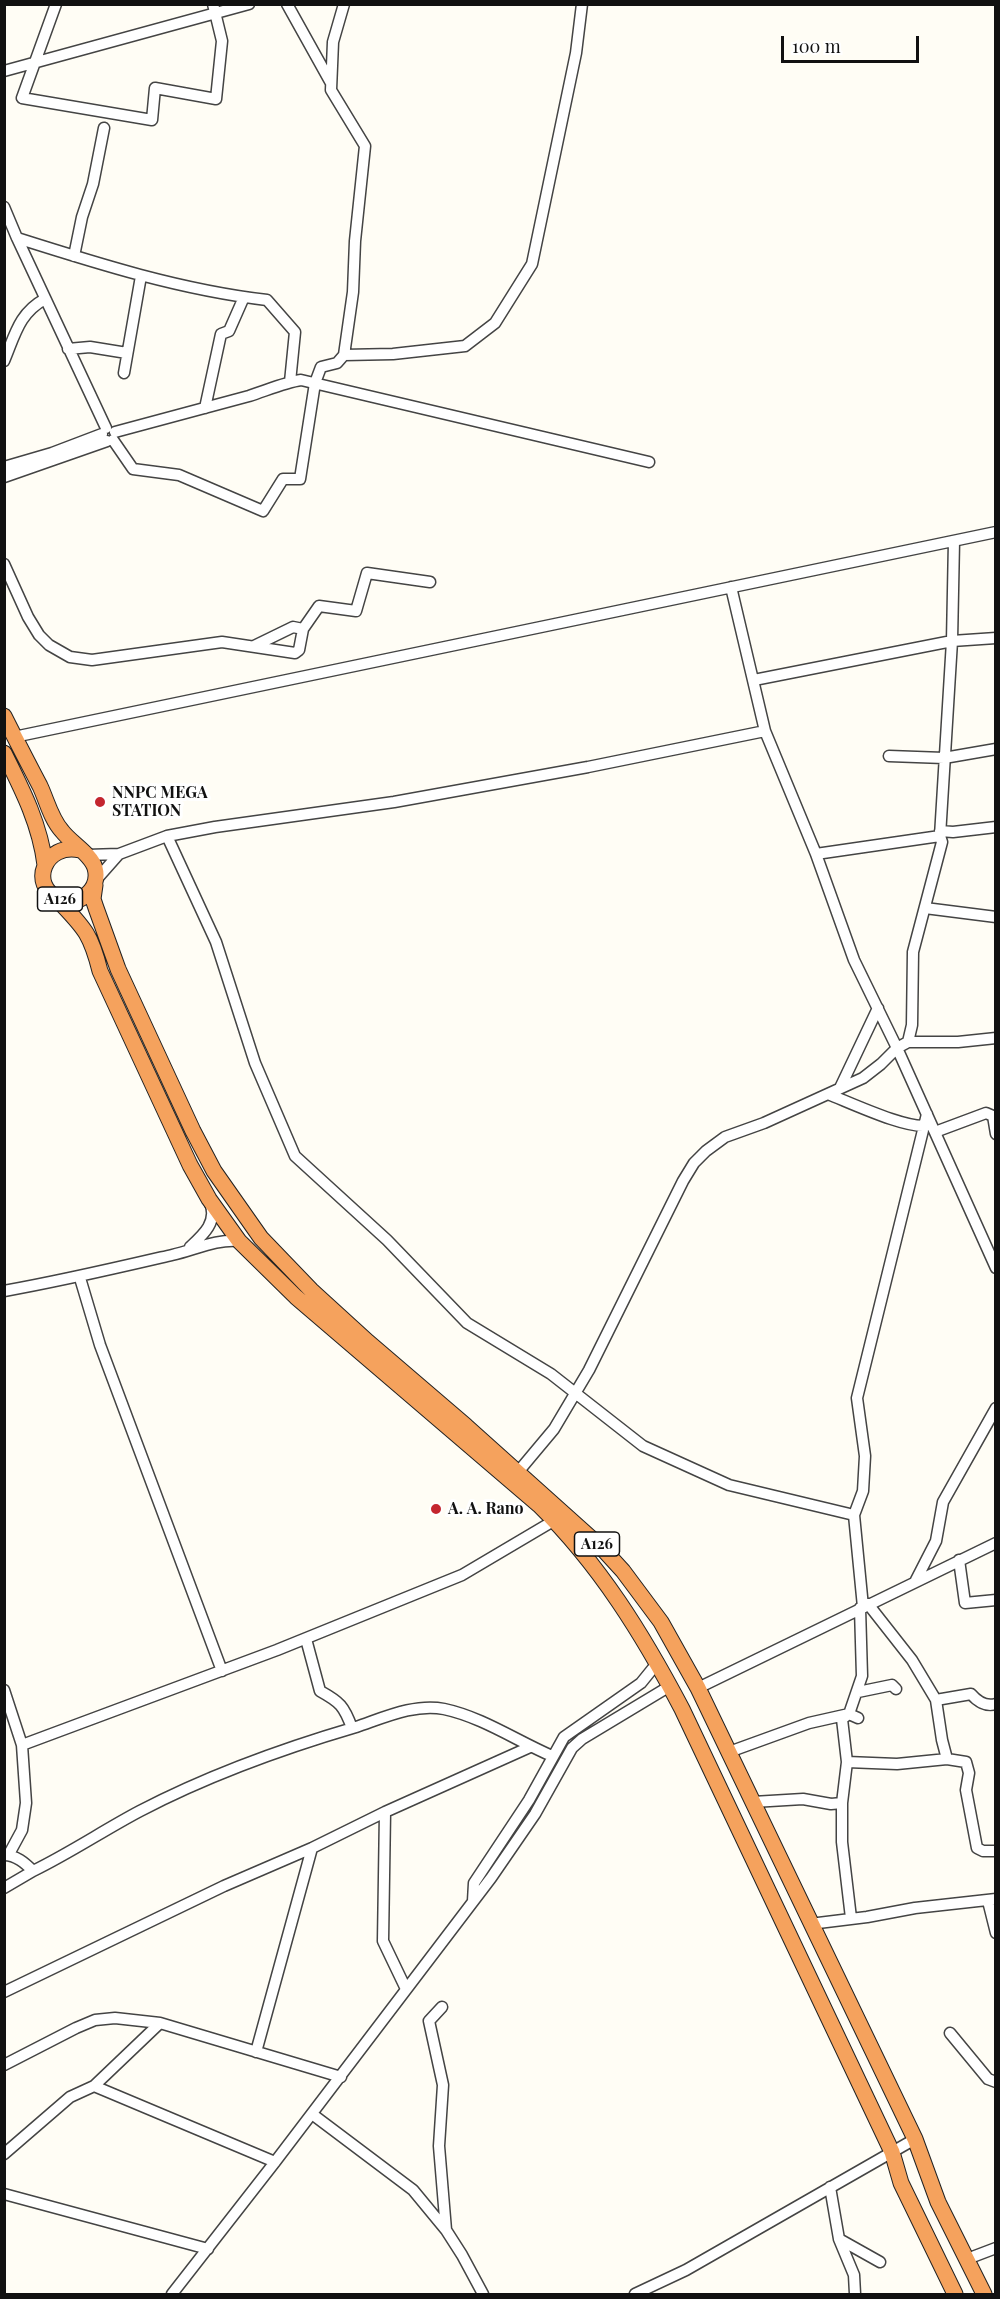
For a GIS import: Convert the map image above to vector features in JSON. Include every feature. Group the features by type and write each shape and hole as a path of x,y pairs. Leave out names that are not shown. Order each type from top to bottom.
{"highway":[{"name":"A126","path":"4,716 61,831 93,862 96,871 93,899 118,969 188,1121 214,1171 234,1201 261,1238 311,1290 580,1527 623,1571 661,1622 698,1688 915,2139 938,2202 984,2295"},
{"name":"A126","path":"4,753 34,817 43,848 45,865 43,880 46,887 76,918 92,942 100,971 190,1165 209,1198 239,1241 296,1298 555,1520 603,1579 658,1662 892,2152 901,2183 955,2295"},
{"name":"A126","path":"45,865 49,858 63,849 83,852"},
{"name":"A126","path":"56,898 63,901 78,900 85,897 95,882"}],"street":[{"path":"56,4 22,99 152,120 155,88 216,99 222,41 214,10"},
{"path":"4,71 214,10 249,4"},
{"path":"287,4 332,83"},
{"path":"4,207 109,435 133,469 180,475 263,511 283,479 300,479 315,382 321,367 337,363 344,355 353,292 355,241 365,146 331,90 333,42 344,4"},
{"path":"344,355 393,354 465,346 495,323 532,264 576,53 582,4"},
{"path":"74,256 82,217 93,184 104,128"},
{"path":"17,238 141,276 267,300 295,332 290,382"},
{"path":"123,374 141,276"},
{"path":"205,408 221,334 229,331 244,297"},
{"path":"4,361 20,323 30,307 45,299"},
{"path":"68,349 90,346 126,353"},
{"path":"4,467 301,380 649,462"},
{"path":"4,477 109,435"},
{"path":"14,737 996,532"},
{"path":"908,1042 912,1025 913,952 942,842 940,834 952,641 954,541"},
{"path":"4,564 28,617 39,635 54,648 70,657 92,660 222,642 295,653 300,648 303,629 319,606 356,611 367,573 430,582"},
{"path":"731,587 765,731 816,854 854,960 897,1048 996,1268"},
{"path":"254,646 292,627 303,629"},
{"path":"754,680 952,641 996,638"},
{"path":"83,852 119,854 167,836 394,802 588,767 765,731"},
{"path":"889,756 944,758 996,749"},
{"path":"816,854 996,827"},
{"path":"167,836 216,942 255,1063 295,1156 387,1240 467,1323 551,1374 643,1446 729,1485 854,1515"},
{"path":"95,882 119,854"},
{"path":"925,908 996,917"},
{"path":"840,1088 878,1008"},
{"path":"518,1472 554,1428 589,1370 682,1181 694,1162 706,1151 725,1137 764,1123 863,1078 882,1064 897,1048 908,1042 958,1042 996,1038"},
{"path":"828,1094 892,1119 930,1125 986,1113 993,1116 996,1134"},
{"path":"853,1716 862,1676 863,1606 854,1515 863,1491 865,1456 856,1398 930,1125"},
{"path":"188,1250 210,1224 213,1210 209,1198"},
{"path":"4,1291 80,1278 211,1243 239,1241"},
{"path":"80,1278 100,1345 222,1671"},
{"path":"916,1580 936,1541 943,1502 996,1408"},
{"path":"22,1745 306,1639 462,1575 555,1520"},
{"path":"698,1688 996,1543"},
{"path":"959,1560 965,1603 996,1600"},
{"path":"863,1606 912,1660 936,1700 947,1759"},
{"path":"306,1639 320,1691 340,1702 352,1728"},
{"path":"473,1901 474,1883 529,1800 552,1756 570,1731 641,1683 658,1662"},
{"path":"858,1692 892,1685 896,1689"},
{"path":"172,2295 341,2077 473,1901 535,1814 576,1743 670,1686"},
{"path":"4,1690 22,1745 26,1803 22,1830 7,1855 22,1861 33,1871"},
{"path":"936,1700 971,1694 976,1700 987,1705 996,1704"},
{"path":"4,1888 140,1811 218,1774 263,1756 408,1711 427,1708 444,1709 497,1729 552,1756"},
{"path":"729,1752 808,1723 853,1716"},
{"path":"851,1918 842,1842 842,1803 847,1762 842,1719 853,1716"},
{"path":"4,1992 224,1886 530,1747"},
{"path":"847,1762 897,1764 947,1759 966,1762 969,1773 966,1790 977,1848 983,1851 996,1851"},
{"path":"753,1802 803,1799 831,1804 842,1803"},
{"path":"385,1812 383,1941 406,1989"},
{"path":"256,2052 312,1848"},
{"path":"810,1924 915,1908 992,1900 996,1933"},
{"path":"442,2007 429,2021 443,2085 439,2146 446,2230"},
{"path":"4,2065 95,2020 115,2018 160,2023 341,2077"},
{"path":"4,2154 70,2097 94,2086 160,2023"},
{"path":"950,2032 988,2079 996,2082"},
{"path":"94,2086 275,2162"},
{"path":"312,2114 413,2190 446,2230 462,2254 483,2295"},
{"path":"635,2295 686,2270 915,2139"},
{"path":"830,2187 839,2239 854,2275 855,2295"},
{"path":"4,2194 208,2249"},
{"path":"839,2239 880,2262"},
{"path":"967,2259 996,2248"}],"place":[{"name":"NNPC MEGA STATION","path":"100,802"},
{"name":"A. A. Rano","path":"436,1509"}]}
